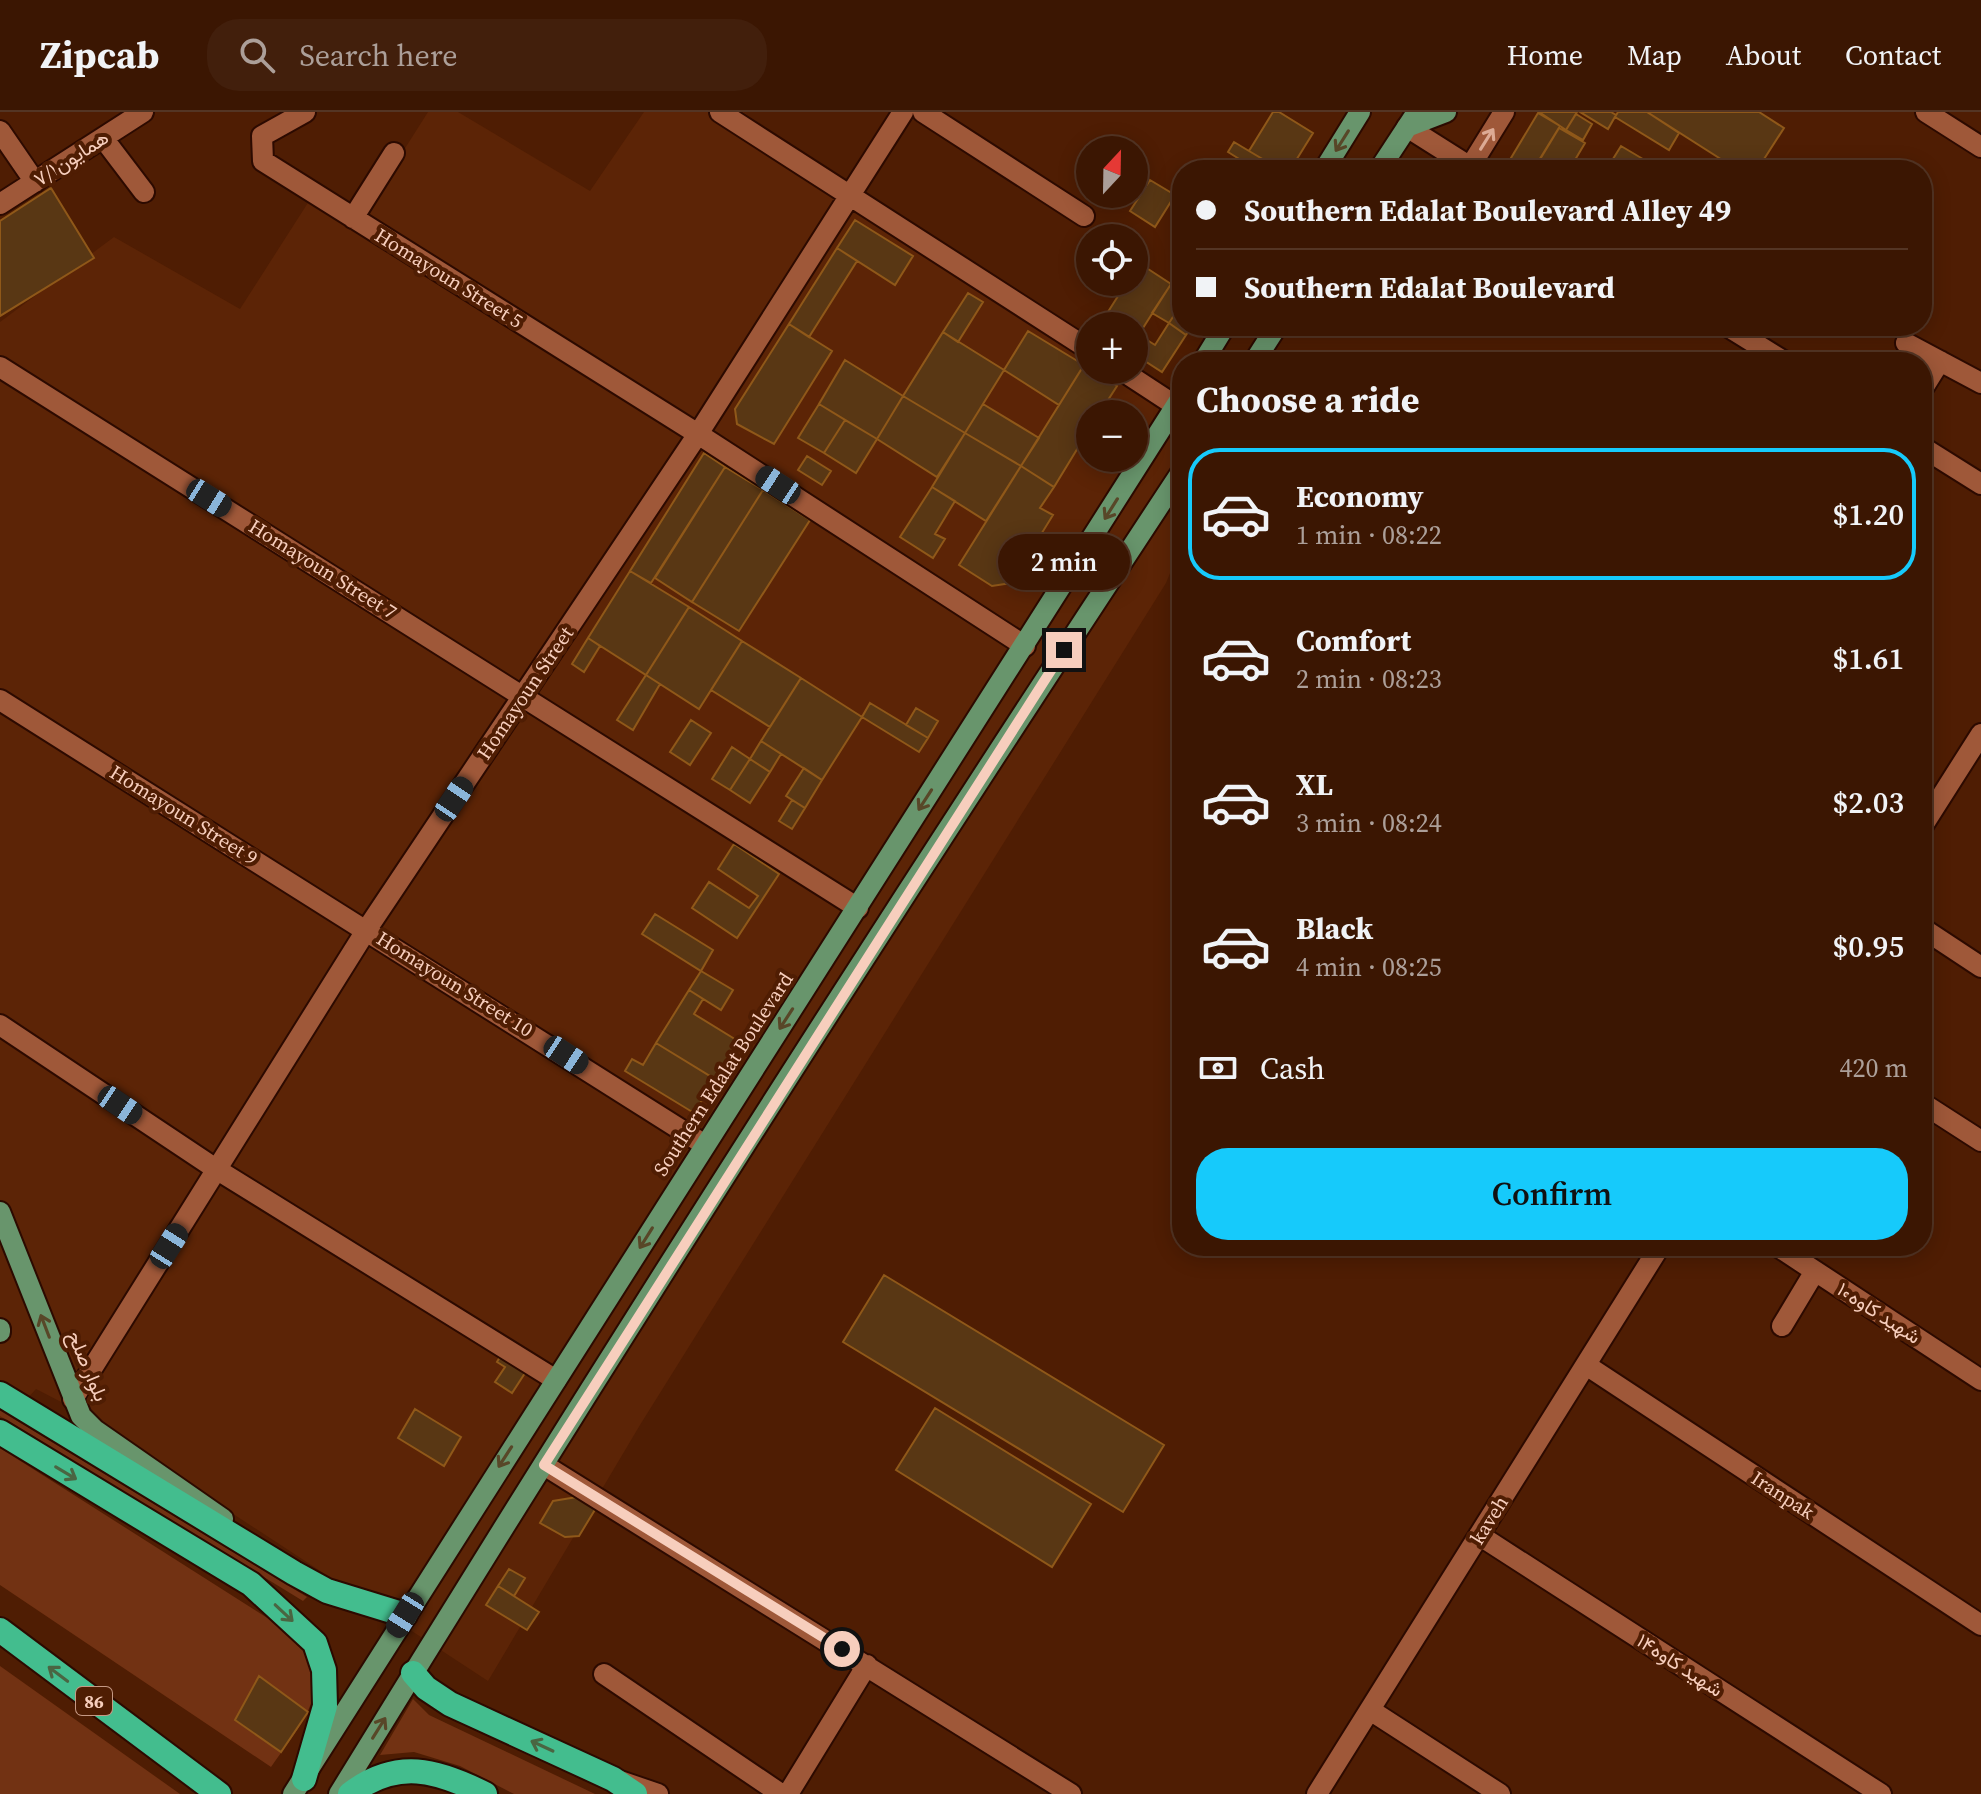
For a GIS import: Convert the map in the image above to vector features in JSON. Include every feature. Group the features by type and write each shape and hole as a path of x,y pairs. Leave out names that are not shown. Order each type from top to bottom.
{"highway":[{"path":"0,1394 327,1591 405,1615"},
{"path":"0,1432 251,1584 315,1643 324,1670 325,1706 299,1786"},
{"name":"86","path":"0,1630 219,1794"},
{"path":"413,1673 426,1688 450,1704 613,1779 635,1794"},
{"path":"350,1794 385,1776 409,1770 431,1771 485,1794"}],"main road":[{"path":"1330,160 1360,112"},
{"path":"1385,160 1412,119 1446,112"},
{"name":"Southern Edalat Boulevard","path":"299,1786 1172,412"},
{"path":"339,1794 996,753 1172,486"},
{"path":"968,734 996,753"},
{"name":"بلوار صلح","path":"0,1212 81,1416 95,1430 214,1511 264,1555"}],"street":[{"name":"همایون۷/۱","path":"0,204 143,112"},
{"name":"Homayoun Street 5","path":"305,112 262,136 263,161 698,434 1025,646"},
{"path":"720,112 1076,341"},
{"name":"Homayoun Street","path":"73,1399 367,929 698,434 903,112"},
{"path":"923,112 1084,216"},
{"path":"1477,160 1504,112"},
{"path":"1926,112 1981,147"},
{"path":"1412,119 1463,160"},
{"path":"0,131 35,182"},
{"path":"103,138 144,192"},
{"path":"353,218 394,153"},
{"path":"1743,336 1769,352"},
{"path":"1906,343 1923,352"},
{"path":"1932,357 1981,383"},
{"path":"1932,374 1940,361"},
{"name":"Homayoun Street 7","path":"0,367 858,908"},
{"path":"1147,384 1172,397"},
{"path":"1932,453 1981,484"},
{"name":"Homayoun Street 9","path":"0,700 367,929"},
{"path":"1932,795 1981,734"},
{"name":"Homayoun Street 10","path":"367,929 705,1145"},
{"path":"1932,935 1981,967"},
{"path":"0,1025 216,1169 556,1380"},
{"path":"1932,1109 1981,1141"},
{"name":"kaveh","path":"1317,1794 1654,1256"},
{"name":"شهید کاوه۱۰","path":"1792,1256 1981,1380"},
{"path":"1782,1326 1815,1271"},
{"name":"Iranpak","path":"1586,1365 1981,1625"},
{"path":"544,1465 1071,1794"},
{"name":"شهید کاوه۱۴","path":"1479,1535 1881,1794"},
{"path":"788,1794 867,1665"},
{"path":"604,1674 781,1794"},
{"path":"1370,1710 1500,1794"},
{"path":"613,1779 658,1794"}],"shaded area":[{"path":"428,112 458,112 590,191 644,112 743,112 1076,338 1076,384 1142,384 1172,404 1172,568 1166,583 640,1425 488,1681 67,1405 36,1389 0,1428 0,322 114,237 240,309 320,184 364,213"},
{"path":"0,1410 307,1597 303,1601 0,1416"},
{"path":"0,1448 288,1631 312,1669 312,1701 296,1732 271,1767 0,1585"},
{"path":"0,1666 180,1794 0,1794"},
{"path":"413,1699 429,1715 595,1794 514,1794 460,1766 414,1752 380,1755"}],"building":[{"path":"1273,112 1279,112 1313,133 1296,160 1264,160 1249,151"},
{"path":"1539,112 1577,112 1566,130"},
{"path":"1580,112 1611,112 1616,115 1608,129"},
{"path":"1618,112 1647,112 1679,133 1669,150 1615,117"},
{"path":"1647,112 1759,112 1784,128 1763,160 1722,160"},
{"path":"1538,113 1560,126 1539,160 1510,160"},
{"path":"1576,114 1592,124 1583,140 1566,130"},
{"path":"1559,128 1585,143 1575,160 1540,160"},
{"path":"1234,142 1264,160 1241,160 1228,152"},
{"path":"1621,146 1645,160 1615,160"},
{"path":"1150,180 1172,193 1172,200 1155,227 1130,211 1132,208 1148,208"},
{"path":"51,188 94,258 0,316 0,221"},
{"path":"855,220 913,256 895,285 837,248"},
{"path":"837,248 857,261 809,337 789,324"},
{"path":"1148,269 1171,284 1148,320 1148,312 1108,312 1118,296 1148,296"},
{"path":"1172,285 1172,318 1169,323 1152,313"},
{"path":"968,293 983,302 958,342 943,332"},
{"path":"1169,323 1172,325 1172,336 1185,336 1172,352 1162,372 1148,363 1148,341 1155,345"},
{"path":"789,324 832,351 774,444 737,424 735,409"},
{"path":"1028,331 1076,360 1076,378 1059,405 1004,370"},
{"path":"943,332 1004,370 965,433 903,396"},
{"path":"845,360 903,396 877,439 819,404"},
{"path":"1076,378 1076,384 1117,386 1108,400 1076,400 1076,451 1054,487 1021,466"},
{"path":"903,396 965,433 937,477 877,439"},
{"path":"819,404 845,420 824,453 798,438"},
{"path":"983,404 1039,438 1021,466 965,433"},
{"path":"845,420 877,439 856,473 824,453"},
{"path":"965,433 1021,466 986,521 932,487"},
{"path":"704,453 725,467 651,583 630,571"},
{"path":"807,456 831,471 822,485 798,470"},
{"path":"1021,466 1054,487 1040,508 1053,515 1011,583 992,586 959,565"},
{"path":"725,467 763,490 692,602 655,578"},
{"path":"932,487 955,501 935,534 945,539 933,558 900,537"},
{"path":"763,490 810,520 739,631 692,602"},
{"path":"630,571 689,607 646,675 588,638"},
{"path":"689,607 742,641 699,709 646,675"},
{"path":"588,638 600,646 584,672 572,664"},
{"path":"742,641 801,678 770,727 711,690"},
{"path":"646,675 660,684 633,730 617,720"},
{"path":"801,678 862,717 822,780 761,741"},
{"path":"870,703 928,738 919,752 862,717"},
{"path":"916,708 938,721 928,738 906,725"},
{"path":"691,720 711,733 690,765 670,752"},
{"path":"761,741 781,754 770,772 750,759"},
{"path":"732,747 750,759 730,790 712,779"},
{"path":"750,759 770,772 750,803 730,790"},
{"path":"804,768 822,780 805,808 786,796"},
{"path":"792,800 805,808 792,829 779,821"},
{"path":"734,844 779,874 737,938 692,908 709,882 749,908 758,896 718,869"},
{"path":"655,914 713,950 701,971 642,934"},
{"path":"701,971 733,990 721,1010 689,990"},
{"path":"689,990 703,999 694,1014 738,1041 715,1079 656,1043"},
{"path":"656,1043 715,1079 694,1113 625,1071 632,1059 643,1065"},
{"path":"884,1275 1164,1445 1123,1512 843,1342"},
{"path":"500,1357 525,1373 512,1393 495,1382 505,1367 497,1362"},
{"path":"935,1408 1091,1504 1052,1567 896,1470"},
{"path":"415,1409 461,1437 444,1466 398,1438"},
{"path":"577,1497 596,1508 579,1536 565,1537 540,1523 553,1501"},
{"path":"509,1569 525,1578 514,1596 498,1586"},
{"path":"498,1586 539,1612 527,1630 486,1605"},
{"path":"259,1676 308,1712 281,1752 235,1720"}],"route":[{"path":"842,1649 544,1465 1064,650"}]}
